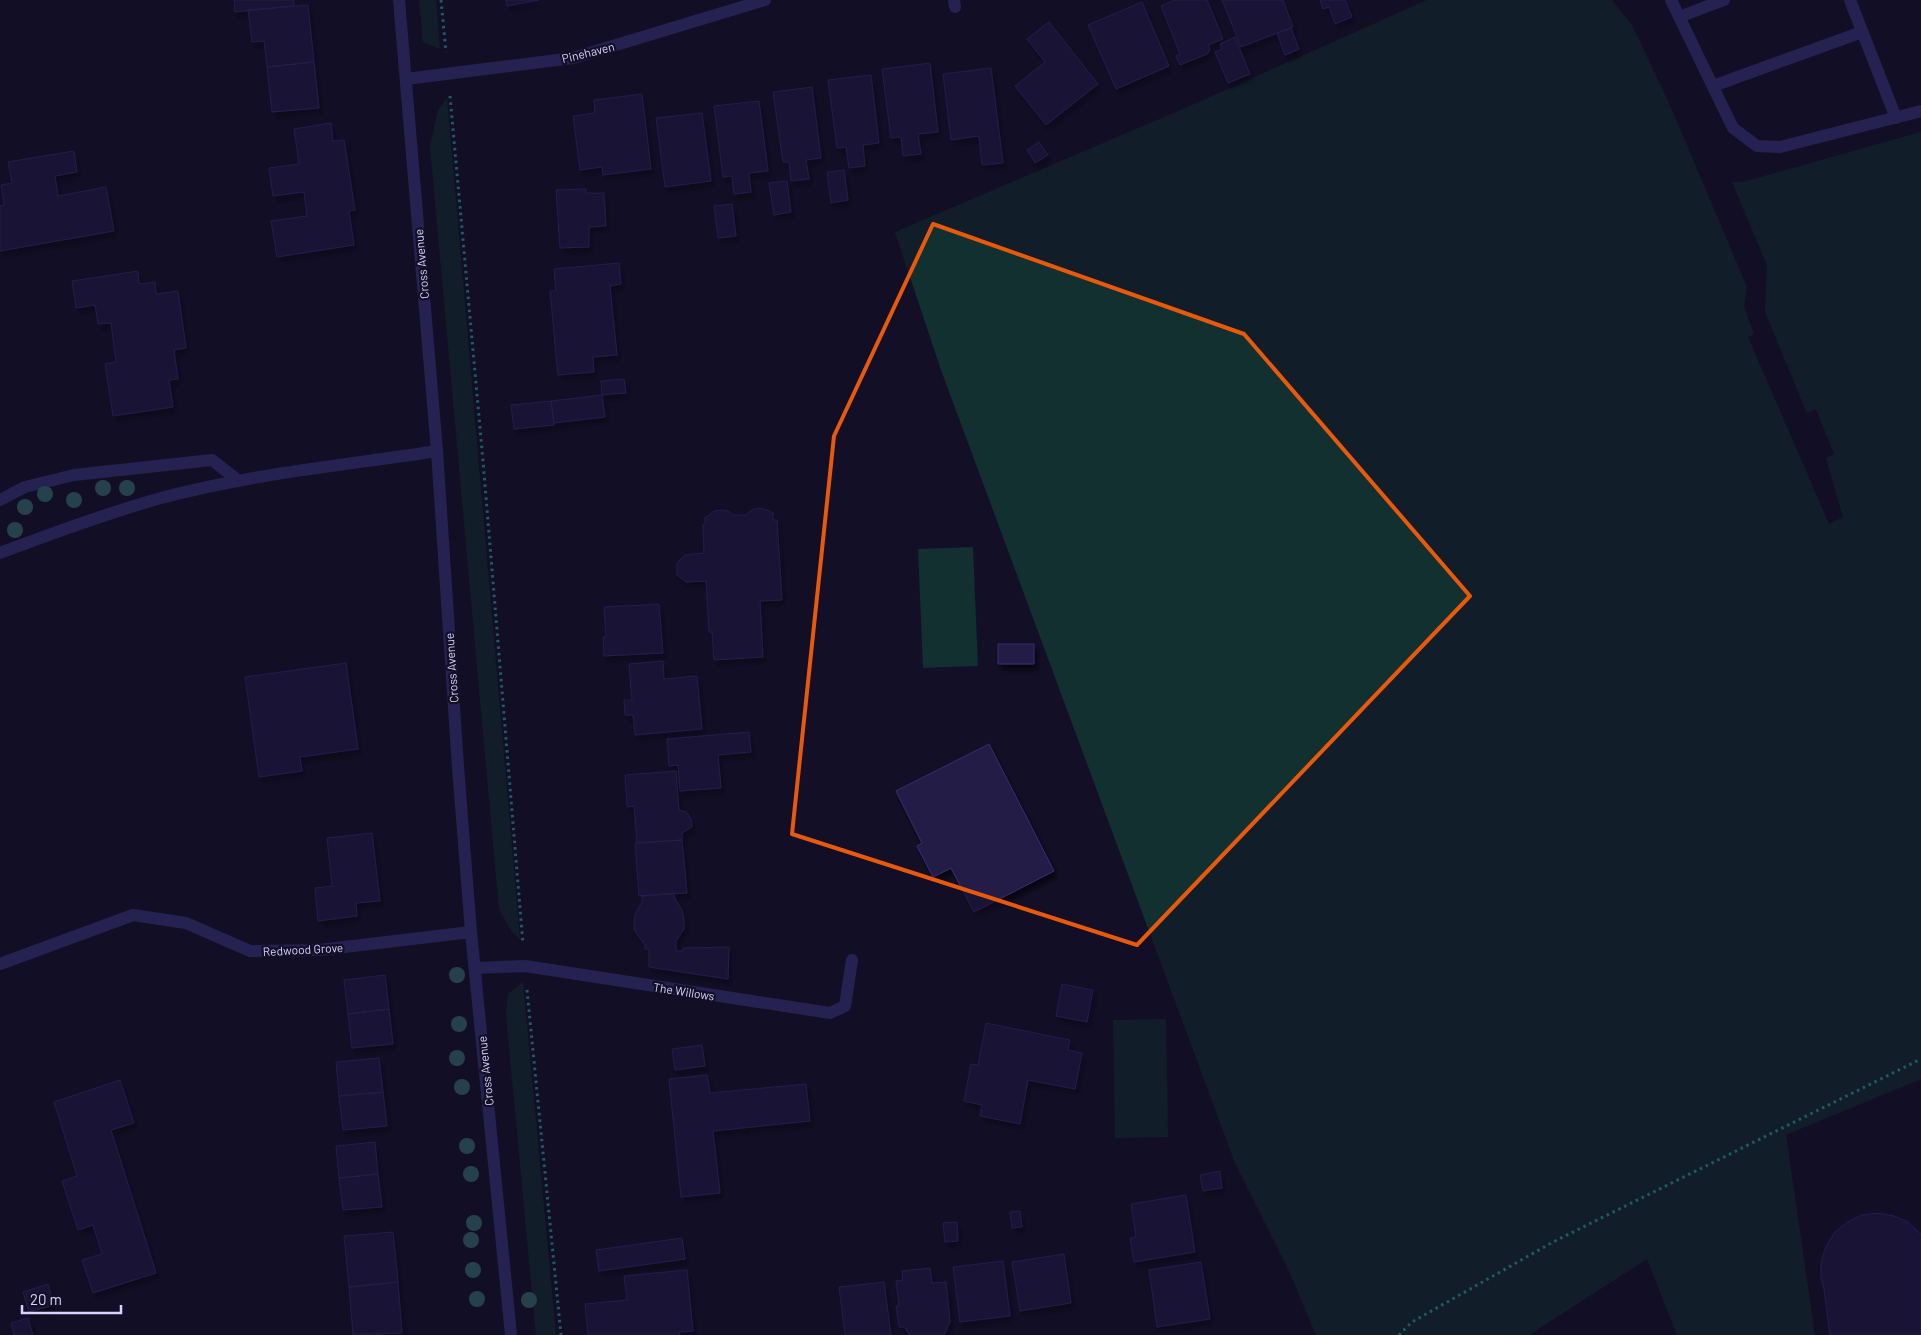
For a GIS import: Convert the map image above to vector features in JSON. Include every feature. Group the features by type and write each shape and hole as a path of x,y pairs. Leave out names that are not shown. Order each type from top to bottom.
{"street":[{"name":"Cross Avenue","path":"399,0 437,451 471,932 511,1335"},
{"name":"Pinehaven","path":"406,79 573,58 765,0"},
{"path":"1671,0 1733,128 1757,146 1780,147 1921,111"},
{"path":"1679,16 1724,0"},
{"path":"1850,0 1896,118"},
{"path":"1712,86 1862,32"},
{"path":"0,553 44,536 162,498 239,481 437,451"},
{"path":"0,500 25,487 74,475 212,460 239,481"},
{"name":"Redwood Grove","path":"0,964 133,915 186,923 250,951 319,950 471,932"},
{"name":"The Willows","path":"475,968 525,966 830,1013 844,1006 852,960"}],"path":[{"path":"442,0 484,471 525,966 562,1335"},
{"path":"1399,1335 1412,1322 1553,1242 1921,1059"}],"highlighted area":[{"path":"933,224 1244,334 1470,596 1137,945 792,834 834,436"}],"green space":[{"path":"419,0 436,0 440,49 423,42"},
{"path":"1427,0 1612,0 1632,25 1669,103 1747,287 1744,307 1754,334 1748,337 1829,524 1843,517 1826,458 1834,454 1816,409 1807,413 1765,312 1767,265 1732,182 1743,182 1921,132 1921,1079 1786,1135 1815,1335 1677,1335 1647,1259 1529,1335 1316,1335 1289,1271 1235,1163 941,370 895,232 1190,106"},
{"path":"447,97 520,939 512,932 499,909 430,146 438,111"},
{"path":"973,547 978,666 923,668 918,549"},
{"path":"523,982 556,1335 536,1335 506,1014 508,994"},
{"path":"1166,1019 1168,1137 1115,1138 1113,1020"}],"building":[{"path":"234,0 294,0 294,6 235,12"},
{"path":"506,0 539,0 507,6"},
{"path":"1175,0 1207,0 1223,39 1208,45 1210,50 1207,54 1180,65 1176,56 1180,54 1161,6"},
{"path":"1222,0 1283,0 1293,27 1241,47"},
{"path":"1320,0 1345,0 1352,17 1335,24 1329,7 1323,9"},
{"path":"1142,2 1169,66 1116,89 1088,25"},
{"path":"308,5 314,62 267,67 264,41 252,42 248,10"},
{"path":"1049,22 1098,84 1046,125 1015,86 1045,62 1027,39"},
{"path":"1291,28 1299,49 1285,55 1277,33"},
{"path":"1235,37 1250,74 1228,83 1215,52 1222,49 1220,44"},
{"path":"314,62 319,108 272,112 267,67"},
{"path":"930,63 938,132 918,134 921,154 903,156 901,137 891,138 882,69"},
{"path":"991,68 1003,163 982,165 979,136 951,140 943,74"},
{"path":"871,75 879,143 863,145 865,166 849,168 846,147 837,148 828,80"},
{"path":"812,87 821,158 806,160 809,179 791,181 789,162 783,162 773,92"},
{"path":"642,94 651,169 603,175 602,167 580,170 573,116 595,113 594,100"},
{"path":"759,101 768,171 749,173 751,192 734,194 732,176 723,177 714,106"},
{"path":"702,113 711,181 665,187 656,118"},
{"path":"331,123 333,141 344,140 355,210 349,211 354,245 277,257 271,221 307,216 304,192 273,196 269,168 299,164 294,129"},
{"path":"1039,142 1048,155 1035,163 1027,150"},
{"path":"74,151 77,172 55,176 58,196 106,187 114,231 0,251 0,206 4,205 1,185 12,183 8,162"},
{"path":"844,170 848,200 831,203 827,172"},
{"path":"787,181 791,212 774,215 769,183"},
{"path":"586,189 586,193 604,193 606,226 589,227 589,247 560,248 556,190"},
{"path":"732,204 736,236 718,238 714,206"},
{"path":"619,263 621,284 610,286 617,355 593,357 594,372 558,375 550,291 556,291 554,269"},
{"path":"138,271 139,284 155,282 156,294 178,291 186,348 174,350 178,379 169,380 173,407 113,416 105,364 116,362 111,323 98,324 95,305 76,308 72,281"},
{"path":"624,379 626,393 602,395 601,381"},
{"path":"602,395 605,417 554,423 551,401"},
{"path":"551,401 554,425 514,429 511,405"},
{"path":"759,508 773,513 773,520 777,520 782,600 760,601 763,657 714,660 712,632 709,632 706,581 686,582 677,575 677,563 685,555 704,553 703,524 705,524 705,517 714,511 722,510 728,511 733,515 746,515 752,510"},
{"path":"659,604 663,653 604,656 603,637 606,637 604,607"},
{"path":"998,644 1034,644 1034,664 998,664"},
{"path":"663,661 664,679 697,676 702,729 635,735 633,715 625,715 624,700 632,700 629,664"},
{"path":"346,663 358,749 300,757 302,771 259,777 245,677"},
{"path":"749,732 751,752 718,755 721,788 680,791 678,765 669,766 667,739"},
{"path":"989,744 1054,871 974,912 951,868 933,877 917,846 922,843 896,791"},
{"path":"676,771 679,810 686,812 691,819 692,827 682,833 682,840 637,843 634,806 627,807 625,775"},
{"path":"372,833 380,901 356,903 357,916 318,921 315,888 332,886 327,838"},
{"path":"682,840 687,893 639,896 635,843"},
{"path":"674,893 684,919 684,929 676,941 676,951 683,951 683,948 729,947 728,979 649,967 649,949 645,949 645,945 635,931 635,914 642,902 642,896"},
{"path":"385,975 389,1009 348,1014 344,980"},
{"path":"1062,984 1093,990 1087,1022 1056,1016"},
{"path":"389,1009 393,1044 352,1048 348,1014"},
{"path":"986,1023 1070,1040 1068,1050 1082,1053 1075,1089 1028,1080 1020,1124 980,1116 982,1105 964,1101 971,1064 978,1065"},
{"path":"702,1045 705,1066 675,1070 672,1049"},
{"path":"379,1058 383,1092 339,1096 336,1062"},
{"path":"707,1075 710,1093 806,1084 810,1121 713,1131 720,1193 681,1197 669,1079"},
{"path":"120,1080 134,1123 111,1130 156,1273 93,1293 82,1260 102,1254 93,1225 78,1230 62,1181 77,1176 54,1102"},
{"path":"383,1092 387,1126 343,1130 339,1096"},
{"path":"375,1142 378,1174 339,1178 336,1146"},
{"path":"1220,1171 1222,1188 1203,1191 1200,1175"},
{"path":"378,1174 382,1207 343,1210 339,1178"},
{"path":"1186,1195 1195,1252 1134,1262 1130,1238 1136,1237 1131,1204"},
{"path":"1020,1211 1022,1227 1012,1228 1010,1212"},
{"path":"1878,1213 1894,1216 1908,1222 1921,1234 1921,1335 1830,1335 1821,1278 1821,1262 1826,1246 1835,1232 1847,1222 1862,1215"},
{"path":"957,1222 958,1241 945,1242 943,1223"},
{"path":"393,1232 398,1282 349,1287 344,1236"},
{"path":"682,1238 685,1259 599,1271 596,1250"},
{"path":"1064,1254 1071,1303 1020,1311 1012,1262"},
{"path":"1003,1261 1010,1316 960,1322 953,1267"},
{"path":"1201,1262 1210,1319 1157,1327 1149,1270"},
{"path":"930,1268 932,1283 946,1282 950,1322 944,1335 910,1335 904,1327 899,1327 896,1306 899,1306 896,1281 903,1280 902,1271"},
{"path":"687,1270 693,1331 679,1332 680,1335 588,1335 585,1304 627,1300 624,1276"},
{"path":"398,1282 402,1333 353,1335 349,1287"},
{"path":"884,1282 891,1335 845,1335 839,1287"},
{"path":"48,1284 54,1305 29,1312 23,1292"},
{"path":"28,1318 33,1335 14,1335 11,1323"}]}
